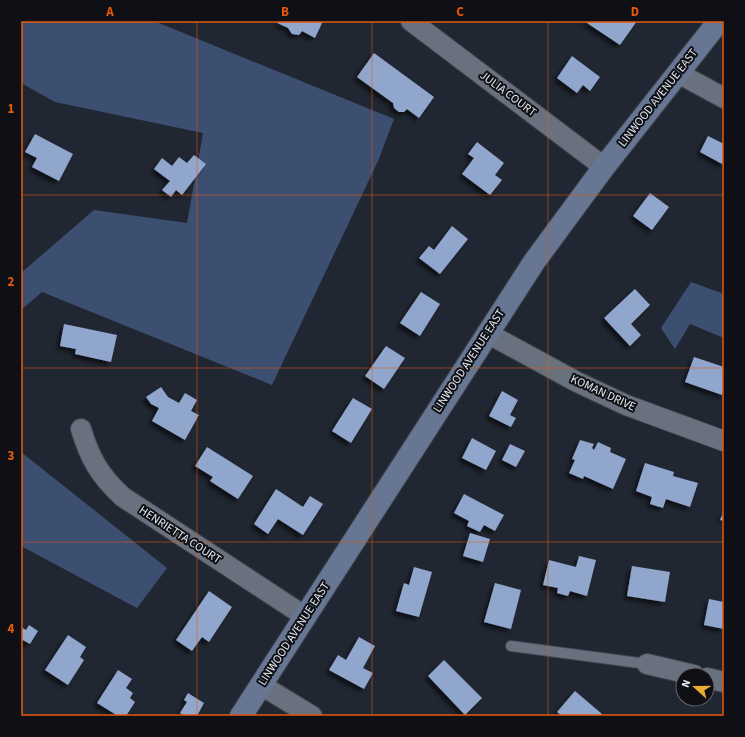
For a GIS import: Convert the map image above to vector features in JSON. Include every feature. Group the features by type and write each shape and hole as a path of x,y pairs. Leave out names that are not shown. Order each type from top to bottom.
{"main road":[{"name":"LINWOOD AVENUE EAST","path":"241,716 534,262 604,167 719,21"}],"street":[{"name":"JULIA COURT","path":"411,21 604,167"},
{"path":"678,73 724,98"},
{"name":"KOMAN DRIVE","path":"487,333 577,382 618,402 724,441"},
{"name":"HENRIETTA COURT","path":"81,429 93,462 106,481 123,497 306,617"},
{"path":"647,664 675,671"},
{"path":"261,686 312,716"}],"lane":[{"path":"511,646 647,664"}],"shaded area":[{"path":"21,21 154,21 394,119 378,161 272,385 42,292 21,310 21,273 94,210 187,223 203,133 55,102 21,83"},
{"path":"691,282 724,294 724,338 690,324 675,349 661,328"},
{"path":"21,452 167,568 137,608 21,546"}],"building":[{"path":"273,21 323,21 315,38 302,31 299,35 292,34 288,28"},
{"path":"584,21 637,21 620,45"},
{"path":"374,53 434,97 419,118 407,109 404,112 399,112 394,108 393,103 357,77"},
{"path":"572,56 600,77 590,91 583,85 577,93 557,78"},
{"path":"35,134 73,154 59,181 32,167 37,158 25,152"},
{"path":"708,136 724,144 724,165 700,152"},
{"path":"477,142 504,163 495,175 502,180 490,195 462,174 474,158 468,154"},
{"path":"194,155 206,164 182,195 176,190 171,197 162,190 170,181 154,169 162,158 172,166 179,157 187,163"},
{"path":"650,193 669,207 652,230 633,216"},
{"path":"452,226 468,239 440,274 419,258 429,246 434,250"},
{"path":"635,289 650,305 631,324 641,335 630,346 604,318"},
{"path":"421,292 440,304 420,336 400,323"},
{"path":"64,324 117,335 111,362 75,354 76,349 60,346"},
{"path":"386,346 405,358 384,389 365,376"},
{"path":"694,357 724,367 724,388 722,395 685,382"},
{"path":"161,387 168,397 179,403 185,393 197,400 191,411 199,415 185,440 152,421 159,408 151,404 146,397"},
{"path":"502,391 518,400 510,415 516,418 511,427 489,416"},
{"path":"353,398 372,409 351,443 332,431"},
{"path":"472,438 496,451 486,470 462,458"},
{"path":"580,440 594,444 592,448 594,450 598,442 611,448 610,452 626,459 613,489 584,476 583,479 569,473 575,460 572,459"},
{"path":"510,444 525,451 516,467 502,460"},
{"path":"207,447 253,476 238,499 210,481 213,477 195,466"},
{"path":"645,463 674,472 673,476 698,483 690,507 666,499 663,508 650,504 652,497 636,491"},
{"path":"276,489 303,507 310,496 323,504 303,535 278,519 268,534 254,524"},
{"path":"464,494 504,515 495,531 484,525 480,532 467,526 469,521 454,513"},
{"path":"724,511 724,521 720,520"},
{"path":"470,533 490,539 483,562 463,556"},
{"path":"579,556 596,560 587,596 570,591 568,596 557,593 558,588 543,585 549,560 576,567"},
{"path":"632,566 670,572 665,602 627,596"},
{"path":"414,567 432,572 419,617 396,611 404,583 409,585"},
{"path":"495,583 521,590 511,629 484,622"},
{"path":"209,591 232,607 209,642 202,637 192,651 176,640"},
{"path":"709,599 724,602 724,629 704,625"},
{"path":"29,625 38,631 30,644 21,639 21,627 26,630"},
{"path":"68,635 86,647 80,657 84,660 68,685 45,670"},
{"path":"359,637 375,646 363,668 373,673 364,689 329,670 338,655 346,660"},
{"path":"444,660 482,698 465,715 428,676"},
{"path":"118,670 132,679 126,688 133,693 130,698 135,702 126,716 118,716 97,703"},
{"path":"575,691 602,714 600,716 562,716 557,712"},
{"path":"188,693 204,703 197,716 185,716 180,713 187,702 184,700"}]}
